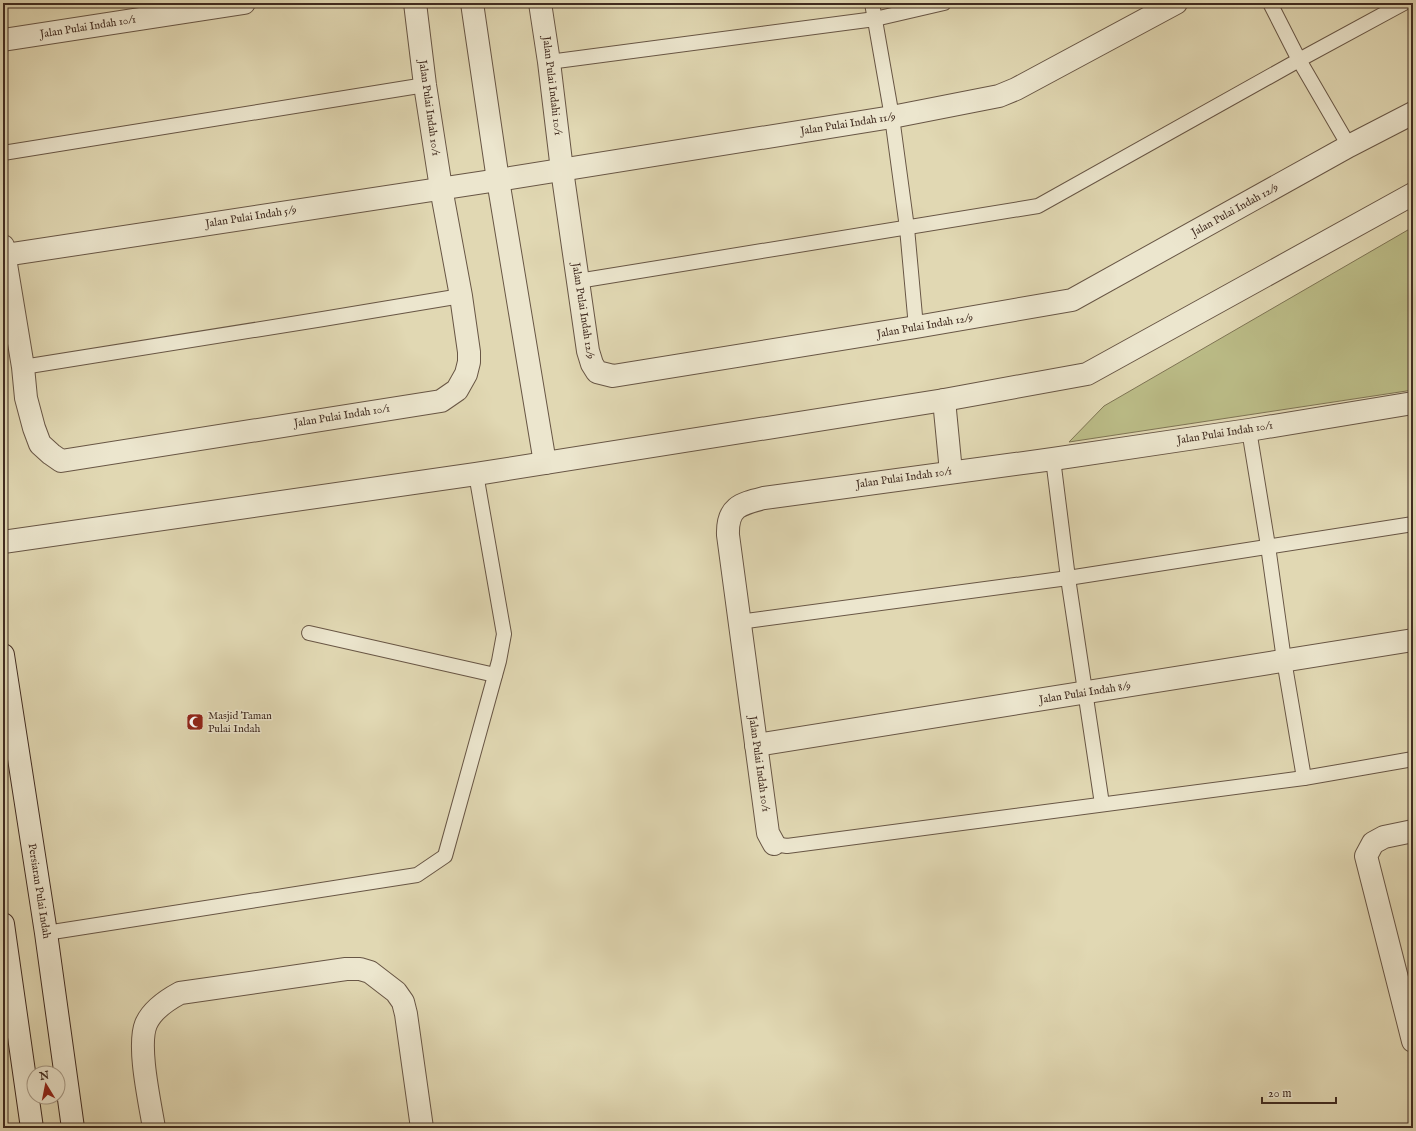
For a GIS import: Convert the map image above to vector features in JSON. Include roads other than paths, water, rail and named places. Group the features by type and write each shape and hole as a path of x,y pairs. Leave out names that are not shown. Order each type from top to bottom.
{"street":[{"name":"Jalan Pulai Indah 10/1","path":"3,40 176,8 244,3"},
{"name":"Jalan Pulai Indah 10/1","path":"4,250 23,367 26,398 40,444 61,461 441,401 457,390 466,374 469,362 469,352 462,296 441,188 425,85 415,3"},
{"path":"472,3 498,180 545,462"},
{"name":"Jalan Pulai Indahi 10/1","path":"540,3 549,62 562,170"},
{"name":"Jalan Pulai Indah 11/9","path":"498,180 892,117 999,96 1016,89 1176,3"},
{"name":"Jalan Pulai Indah 12/9","path":"562,170 588,351 592,364 597,372 613,376 1072,300 1350,146 1413,113"},
{"name":"Jalan Pulai Indah 5/9","path":"4,250 498,180"},
{"path":"3,542 476,474 944,400 1087,374 1413,194"},
{"path":"944,400 951,472"},
{"name":"Jalan Pulai Indah 10/1","path":"774,844 768,833 728,535 727,524 733,510 748,502 764,498 1053,459 1249,430 1413,403"},
{"name":"Jalan Pulai Indah 8/9","path":"756,745 1413,640"},
{"name":"Persiaran Pulai Indah","path":"3,655 46,933 73,1128"},
{"path":"1413,831 1384,837 1373,843 1366,856 1413,1041"},
{"path":"3,924 32,1128"},
{"path":"154,1128 143,1053 142,1036 146,1022 156,1009 180,993 346,969 360,969 370,972 396,992 403,1002 422,1128"}],"lane":[{"path":"872,3 892,117 907,228 916,327"},
{"path":"549,62 875,19 944,3"},
{"path":"1270,3 1299,60 1350,146"},
{"path":"578,282 1038,206 1404,3"},
{"path":"3,153 425,85"},
{"path":"23,367 462,296"},
{"path":"1249,430 1268,546 1284,660 1304,778"},
{"path":"1053,459 1068,578 1102,804"},
{"path":"46,933 417,876 445,856 504,634 476,474"},
{"path":"739,622 1068,578 1413,524"},
{"path":"309,633 494,675"},
{"path":"774,844 787,846 1304,778 1413,759"}],"place":[{"name":"Masjid Taman Pulai Indah","path":"195,722"}]}
